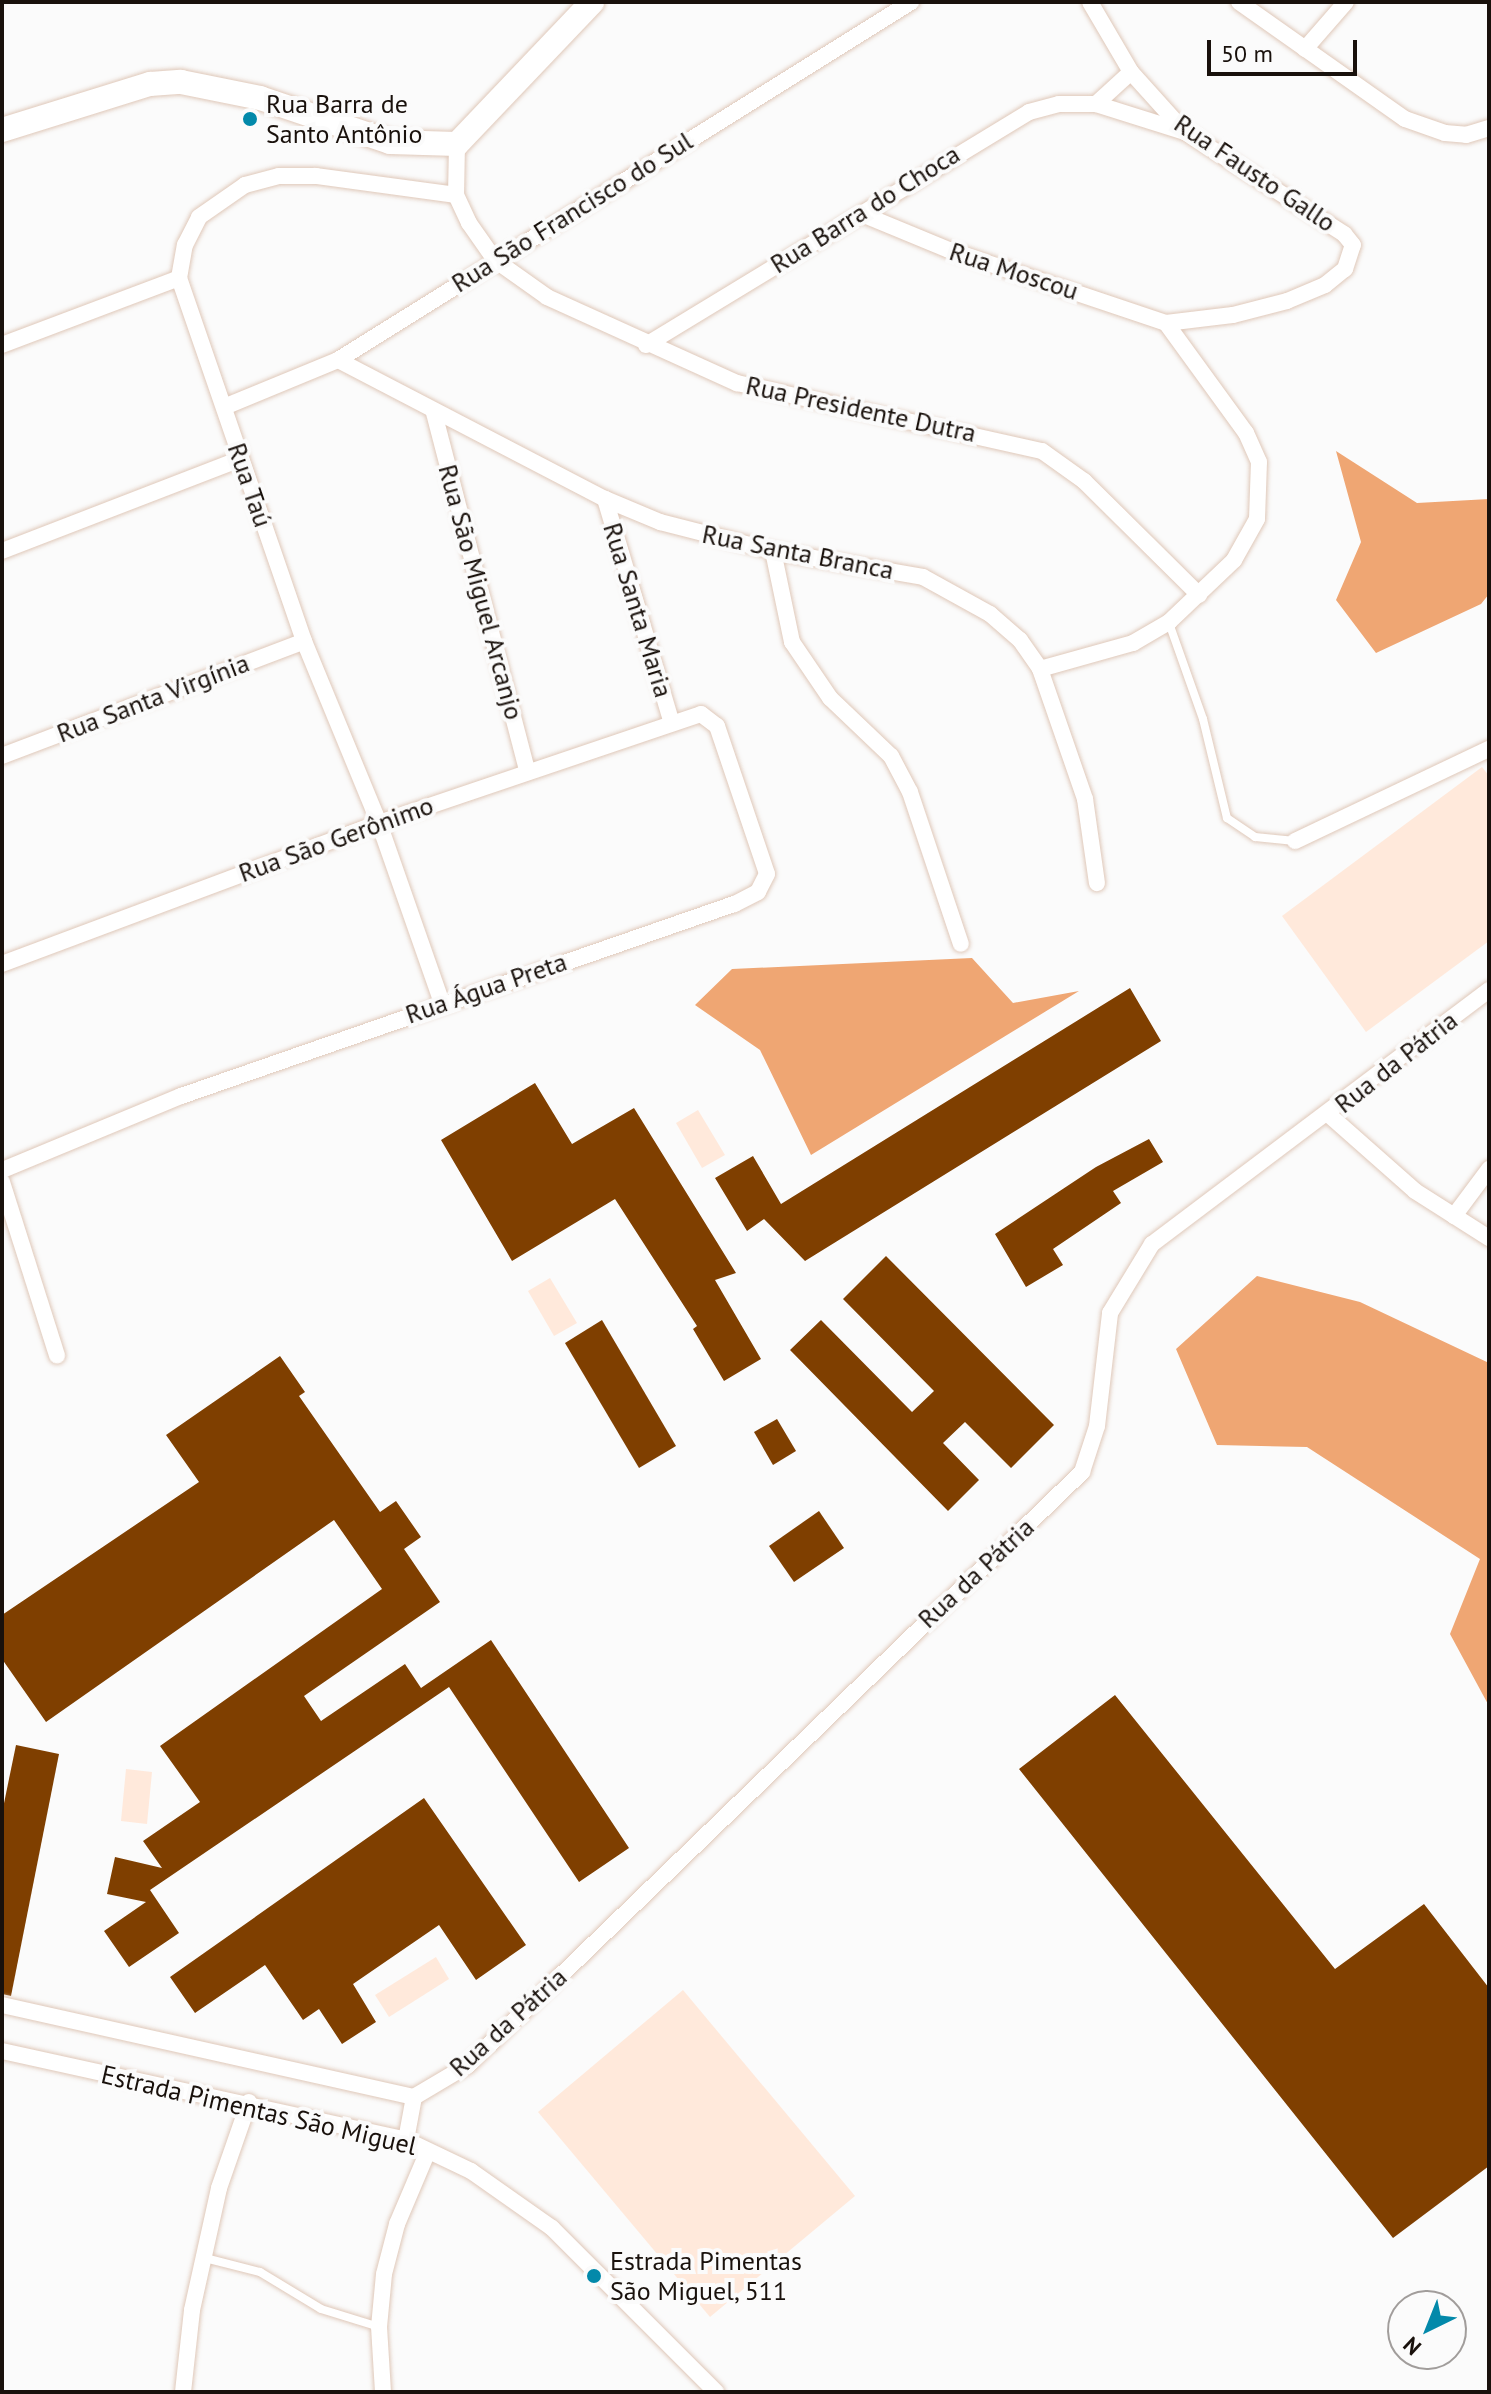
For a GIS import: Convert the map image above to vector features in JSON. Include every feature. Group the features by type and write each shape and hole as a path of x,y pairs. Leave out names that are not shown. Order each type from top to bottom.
{"street":[{"path":"495,260 456,195 457,144 592,2"},
{"name":"Rua São Francisco do Sul","path":"224,407 338,360 911,2"},
{"name":"Rua Fausto Gallo","path":"1090,2 1131,72 1185,132 1344,234 1353,245 1352,258 1325,285 1287,301 1233,315 1166,323"},
{"path":"1239,2 1405,119 1445,133 1466,135 1489,128"},
{"path":"1305,49 1346,2"},
{"path":"1096,104 1131,72"},
{"path":"2,130 150,84 181,82 260,98 390,142 457,144"},
{"name":"Rua Barra do Choca","path":"646,345 864,215 916,177 1029,112 1059,104 1096,104 1185,132"},
{"path":"2,345 179,278 185,245 199,217 245,185 279,176 316,176 456,195"},
{"name":"Rua Moscou","path":"864,215 949,250 1166,323"},
{"name":"Rua Presidente Dutra","path":"495,260 547,297 646,345 737,383 1042,451 1084,481 1199,595"},
{"name":"Rua Taú","path":"179,278 304,641 379,823 442,1003"},
{"path":"1040,669 1133,643 1169,622 1199,595 1249,539 1261,494 1259,462 1223,397 1166,323"},
{"name":"Rua Santa Branca","path":"338,360 434,413 605,499 660,522 773,551 923,577 990,614 1020,640 1040,669 1085,799 1097,883"},
{"name":"Rua São Miguel Arcanjo","path":"434,413 527,771"},
{"path":"2,551 240,459"},
{"name":"Rua Santa Maria","path":"605,499 671,720"},
{"path":"773,551 792,642 830,698 891,756 910,792 961,944"},
{"name":"Rua Santa Virgínia","path":"2,756 304,641"},
{"name":"Rua Água Preta","path":"2,1170 181,1096 734,904 765,884 767,874 717,726 701,714 671,720"},
{"name":"Rua São Gerônimo","path":"2,964 379,823 671,720"},
{"path":"1295,841 1489,749"},
{"name":"Rua da Pátria","path":"414,2097 468,2065 1082,1472 1097,1426 1110,1313 1128,1278 1152,1244 1180,1219 1487,996"},
{"path":"1328,1114 1372,1156 1489,1238"},
{"path":"1454,1216 1489,1169"},
{"path":"2,1182 57,1355"},
{"name":"Estrada Pimentas São Miguel","path":"2,2005 414,2097"},
{"name":"Estrada Pimentas São Miguel","path":"2,2051 249,2102 406,2140 471,2171 552,2228 716,2392"},
{"path":"406,2140 414,2097"},
{"path":"183,2392 192,2310 219,2188 249,2102"},
{"path":"383,2392 379,2327 397,2224 428,2151"}],"lane":[{"path":"1169,622 1203,719 1227,818 1255,837 1295,841"},
{"path":"205,2258 260,2272 321,2309 379,2327"}],"shaded area":[{"path":"1336,451 1417,503 1489,499 1489,594 1481,604 1376,653 1336,600 1361,542"},
{"path":"1482,767 1489,776 1489,941 1366,1032 1282,916"},
{"path":"972,958 1013,1003 1079,991 811,1155 760,1050 695,1005 732,969"},
{"path":"698,1110 725,1155 702,1168 676,1123"},
{"path":"1257,1276 1360,1302 1489,1363 1489,1706 1450,1634 1480,1559 1307,1447 1217,1445 1176,1349"},
{"path":"550,1278 577,1323 554,1336 528,1291"},
{"path":"126,1769 152,1772 147,1824 121,1821"},
{"path":"436,1957 449,1979 389,2017 375,1995"},
{"path":"683,1990 855,2196 710,2317 538,2112"}],"building":[{"path":"1130,988 1161,1041 805,1261 764,1219 747,1231 715,1178 753,1156 781,1204"},
{"path":"535,1083 572,1144 634,1108 736,1273 715,1280 761,1359 724,1381 693,1329 697,1326 615,1199 512,1261 441,1140"},
{"path":"1149,1139 1163,1162 1113,1191 1121,1203 1053,1249 1063,1265 1026,1287 995,1234 1096,1167"},
{"path":"886,1256 1054,1425 1011,1468 965,1422 943,1443 979,1480 948,1511 790,1350 821,1320 912,1412 934,1391 843,1299"},
{"path":"602,1320 676,1446 639,1468 565,1343"},
{"path":"280,1356 305,1392 299,1396 380,1512 396,1501 421,1537 404,1549 440,1602 304,1696 321,1721 405,1664 421,1688 491,1640 629,1848 579,1882 449,1687 150,1890 179,1933 129,1967 104,1931 146,1902 107,1894 115,1857 162,1868 143,1841 200,1802 160,1746 382,1589 334,1520 46,1722 2,1659 2,1615 199,1482 166,1435"},
{"path":"777,1419 796,1451 773,1465 754,1432"},
{"path":"819,1511 844,1548 794,1582 769,1546"},
{"path":"1115,1695 1335,1969 1424,1904 1489,1988 1489,2166 1393,2238 1019,1769"},
{"path":"16,1745 59,1754 11,1996 2,1994 2,1813"},
{"path":"424,1798 526,1945 476,1980 439,1925 353,1984 376,2022 342,2044 319,2009 303,2020 265,1965 195,2013 170,1977"}],"place":[{"name":"Rua Barra de Santo Antônio","path":"250,119"},
{"name":"Estrada Pimentas São Miguel, 511","path":"594,2276"}]}
